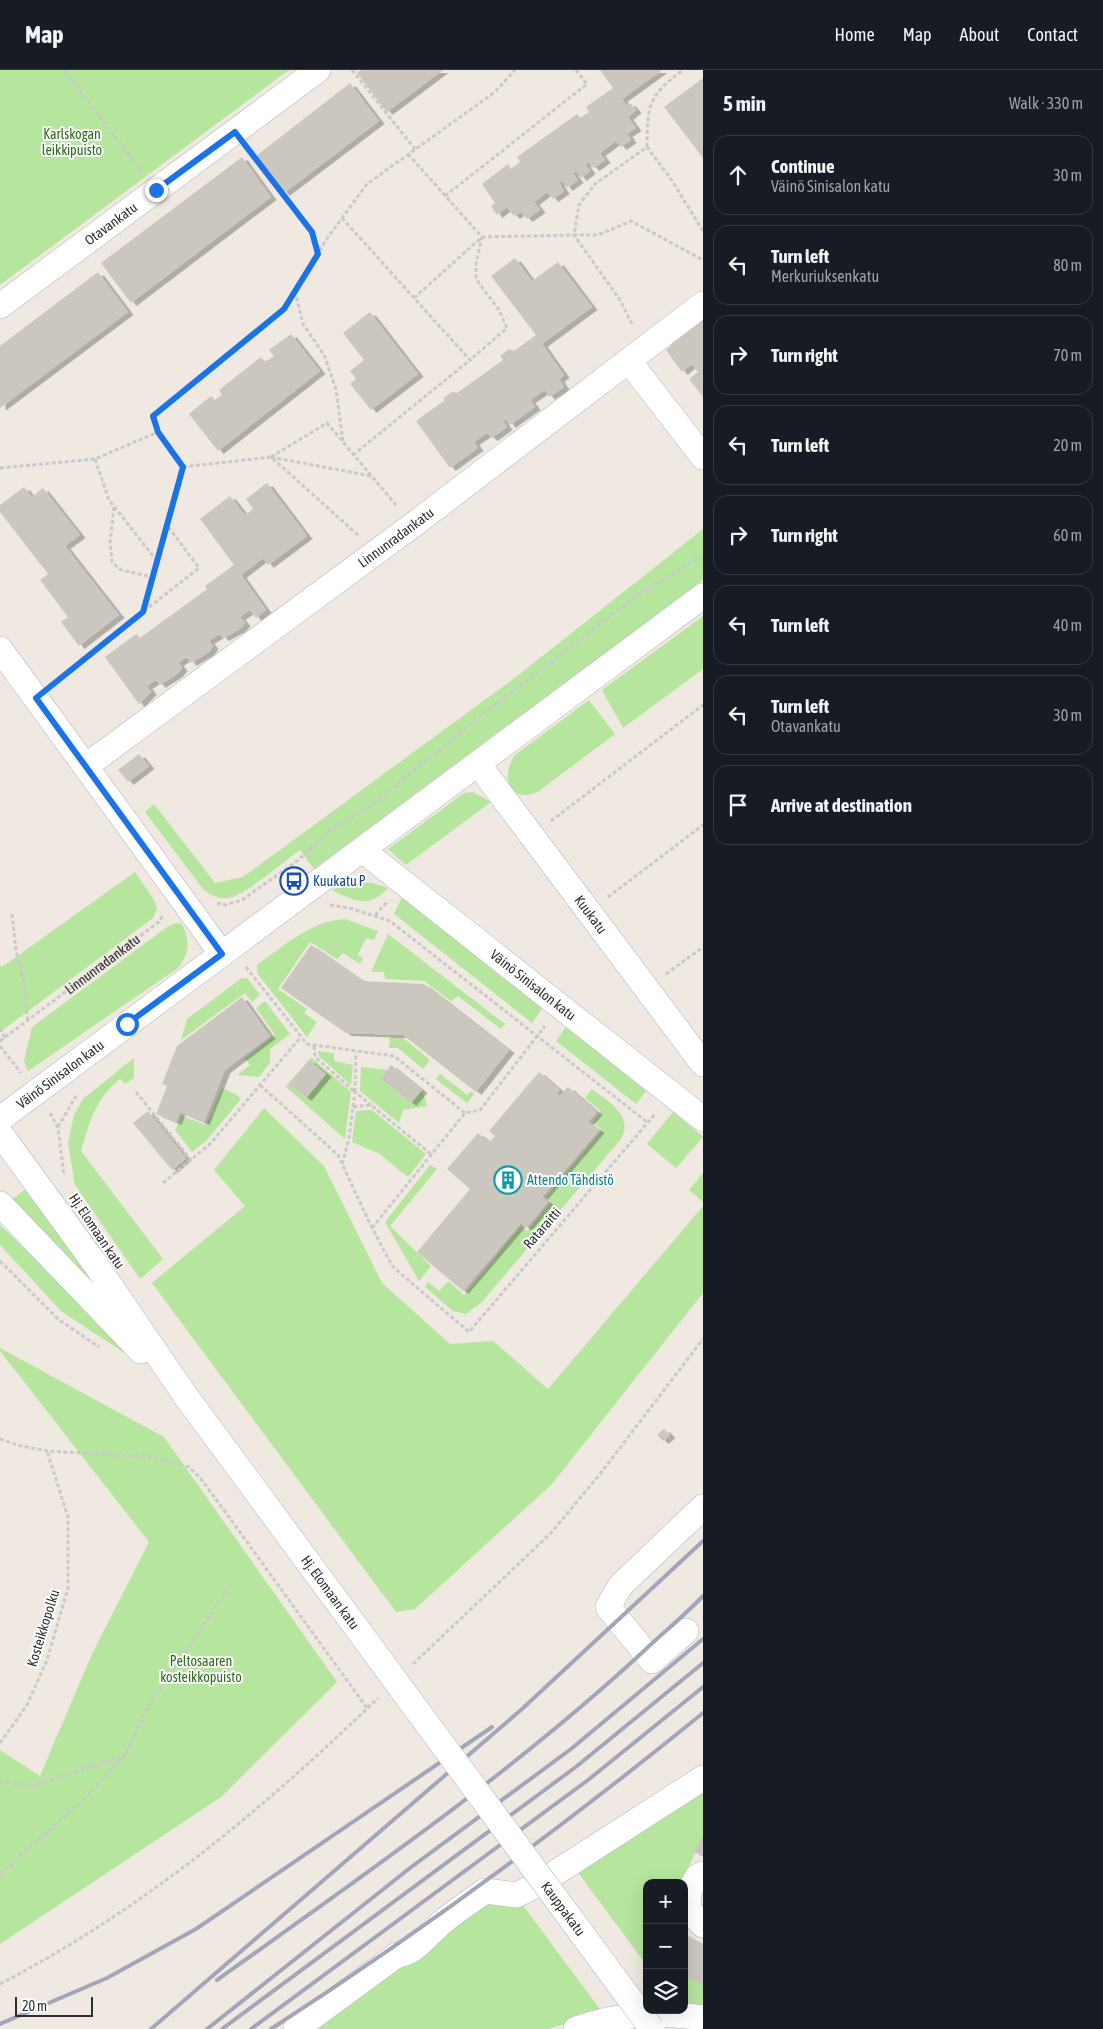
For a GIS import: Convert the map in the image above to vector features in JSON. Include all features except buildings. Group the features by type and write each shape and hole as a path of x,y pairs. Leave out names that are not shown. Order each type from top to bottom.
{"street":[{"name":"Otavankatu","path":"0,306 318,70"},
{"name":"Linnunradankatu","path":"86,766 413,525 703,304"},
{"path":"637,355 703,457"},
{"name":"Väinö Sinisalon katu","path":"0,1119 703,596"},
{"path":"0,649 222,954"},
{"name":"Kuukatu","path":"478,764 703,1064"},
{"name":"Väinö Sinisalon katu","path":"362,850 703,1119"},
{"name":"Hj. Elomaan katu","path":"0,1133 96,1265 185,1395 474,1789"},
{"name":"Hj. Elomaan katu","path":"0,1204 38,1246 185,1395"},
{"path":"686,1631 652,1661 608,1607 620,1586 703,1507"},
{"path":"296,2029 397,1955 407,1953 426,1940 437,1926 485,1891 516,1895 535,1886 703,1778"},
{"name":"Kauppakatu","path":"474,1789 652,2029"},
{"path":"703,1874 698,1876 688,1891 688,1910 703,1925"},
{"path":"576,2029 628,2015 651,2013 703,2018"}],"path":[{"path":"64,70 156,190"},
{"path":"352,70 415,149"},
{"path":"183,467 158,432 153,416 284,309 318,254 367,184 495,92 515,70"},
{"path":"445,196 587,84 576,70"},
{"path":"683,70 664,84 651,100 647,123 647,148 671,179 703,231"},
{"path":"235,132 312,232 318,254"},
{"path":"637,355 620,300 574,235 579,205 594,184 647,148"},
{"path":"408,154 482,237"},
{"path":"342,218 470,360"},
{"path":"414,298 482,237 598,235 631,221 703,260"},
{"path":"353,454 507,328 499,310 476,279 476,263 482,237"},
{"path":"295,291 304,324 324,355 336,389 343,442"},
{"path":"271,457 327,423 413,525"},
{"path":"0,468 94,459 158,432"},
{"path":"183,467 271,457 372,477"},
{"path":"271,457 376,552"},
{"path":"94,459 109,500 157,561"},
{"path":"143,612 183,467"},
{"path":"114,506 110,542 112,562 121,570 152,578"},
{"path":"36,698 200,568 167,525"},
{"path":"212,901 226,905 242,900 296,861 333,828 374,804 464,729 638,595 703,555"},
{"path":"549,824 554,818 703,705"},
{"path":"601,902 703,825"},
{"path":"296,861 331,906 349,908 390,921 648,1122"},
{"name":"Linnunradankatu","path":"0,1041 160,922 176,890"},
{"path":"12,914 16,951 26,990 28,1021"},
{"path":"659,979 703,947"},
{"path":"245,966 300,1038 307,1044 394,1056 465,1113"},
{"path":"0,1028 5,1038"},
{"path":"260,1085 338,1155 372,1228 465,1113 480,1110 537,1036"},
{"path":"163,1183 210,1144 300,1038"},
{"name":"Hj. Elomaan katu","path":"0,1046 52,1116 58,1128 65,1182"},
{"path":"314,1046 315,1057 371,1106 432,1155"},
{"path":"342,1164 349,1139 355,1092 356,1052"},
{"path":"136,1092 192,1160"},
{"name":"Rataraitti","path":"372,1228 393,1267 468,1332 672,1094"},
{"path":"353,1108 371,1106"},
{"path":"0,1261 58,1319 106,1352"},
{"path":"0,1439 17,1446 47,1450 150,1457 189,1467 216,1499 367,1708"},
{"name":"Kosteikkopolku","path":"0,1743 27,1706 47,1660 68,1588 68,1517 47,1450"},
{"path":"0,1874 84,1800 125,1755 148,1707 229,1587"},
{"path":"0,1780 30,1787 125,1755"}],"green space":[{"name":"Karlskogan leikkipuisto","path":"0,70 289,70 0,285"},
{"path":"703,529 703,580 314,869 300,850 235,896 224,898 211,895 203,889 145,812 154,804 215,883 243,877 516,677"},
{"path":"703,616 703,669 623,728 602,690"},
{"path":"589,700 615,734 539,791 529,795 520,795 514,792 508,780 508,772 510,763 515,755"},
{"path":"473,792 491,802 406,865 388,849 464,793"},
{"path":"135,872 154,900 157,909 153,918 0,1032 0,965 2,967"},
{"path":"352,882 372,883 388,888 381,895 368,901 354,900 332,890"},
{"path":"402,897 542,1009 532,1023 394,914"},
{"path":"345,919 378,931 374,940 366,938 358,955 363,958 360,964 343,953 337,959 310,942 278,989 307,1009 304,1013 317,1022 307,1037 257,973 257,965 309,929 320,924"},
{"path":"176,923 182,924 188,947 185,957 178,968 28,1071 24,1061 32,1027 167,927"},
{"path":"388,934 505,1024 501,1029 458,996 451,1001 424,981 385,979 384,972 371,972"},
{"path":"242,978 248,979 260,995 252,1002 245,993 181,1040 187,1019"},
{"path":"265,1001 290,1034 270,1049 270,1063 259,1077 237,1075 250,1065 245,1058 275,1035 256,1008"},
{"path":"566,1027 646,1091 636,1104 556,1041"},
{"path":"390,1037 402,1037 430,1060 423,1069 398,1048 389,1048"},
{"path":"318,1051 334,1053 334,1061 353,1065 351,1085 319,1056"},
{"path":"311,1057 351,1092 345,1139 286,1087 288,1084 306,1098 326,1074 309,1060"},
{"path":"134,1058 134,1078 125,1084 120,1079 99,1103 94,1111 81,1151 163,1259 140,1279 75,1185 68,1143 74,1115 83,1099"},
{"path":"361,1067 387,1070 380,1079 411,1103 422,1090 427,1106 403,1110 399,1123 360,1091"},
{"path":"440,1074 467,1095 471,1091 474,1094 467,1103 436,1079"},
{"path":"222,1088 241,1099 207,1140 192,1152 175,1130 182,1116 206,1125"},
{"path":"592,1089 612,1104 622,1116 624,1130 621,1139 481,1303 466,1314 453,1311 425,1287 428,1282 439,1291 448,1281 464,1295 521,1226 527,1231 551,1202 546,1197 602,1130 593,1122 601,1111 585,1098"},
{"path":"264,1108 324,1166 382,1283 450,1344 493,1341 548,1389 703,1206 703,1293 552,1484 415,1609 396,1612 152,1283 245,1206 214,1170"},
{"path":"372,1110 426,1154 408,1177 378,1153 352,1142 356,1111"},
{"path":"673,1112 703,1137 676,1168 647,1144"},
{"path":"430,1165 437,1169 390,1226 431,1266 419,1281 385,1222"},
{"path":"703,1173 703,1202 689,1190"},
{"path":"25,1190 89,1275 91,1280 89,1282 12,1199"},
{"path":"0,1225 122,1344 126,1354 61,1311 0,1245"},
{"name":"Peltosaaren kosteikkopuisto","path":"0,1348 164,1437 337,1682 221,1797 0,1944 0,1750 40,1776 92,1654 149,1542 0,1351"},
{"path":"703,1784 703,1836 683,1879 643,1879 643,1961 577,1871"},
{"path":"508,1885 602,2012 548,2029 303,2029"},
{"path":"688,1977 703,1985 703,2008 688,2006"}],"railway":[{"path":"151,2029 522,1709 703,1541"},
{"path":"217,1980 382,1862 490,1781 594,1695 703,1596"},
{"path":"207,2029 410,1868 571,1749 703,1639"},
{"path":"222,2029 577,1766 703,1663"},
{"path":"251,2029 588,1780 703,1687"},
{"path":"271,2029 382,1955 491,1877 703,1713"},
{"path":"0,2024 107,1978 196,1929 492,1727"}],"place":[{"name":"Kuukatu P","path":"294,881"},
{"name":"Attendo Tähdistö","path":"508,1180"}],"route":[{"path":"127,1024 222,954 36,698 143,612 183,467 158,432 153,416 284,309 318,254 312,232 235,132 156,190"}]}
